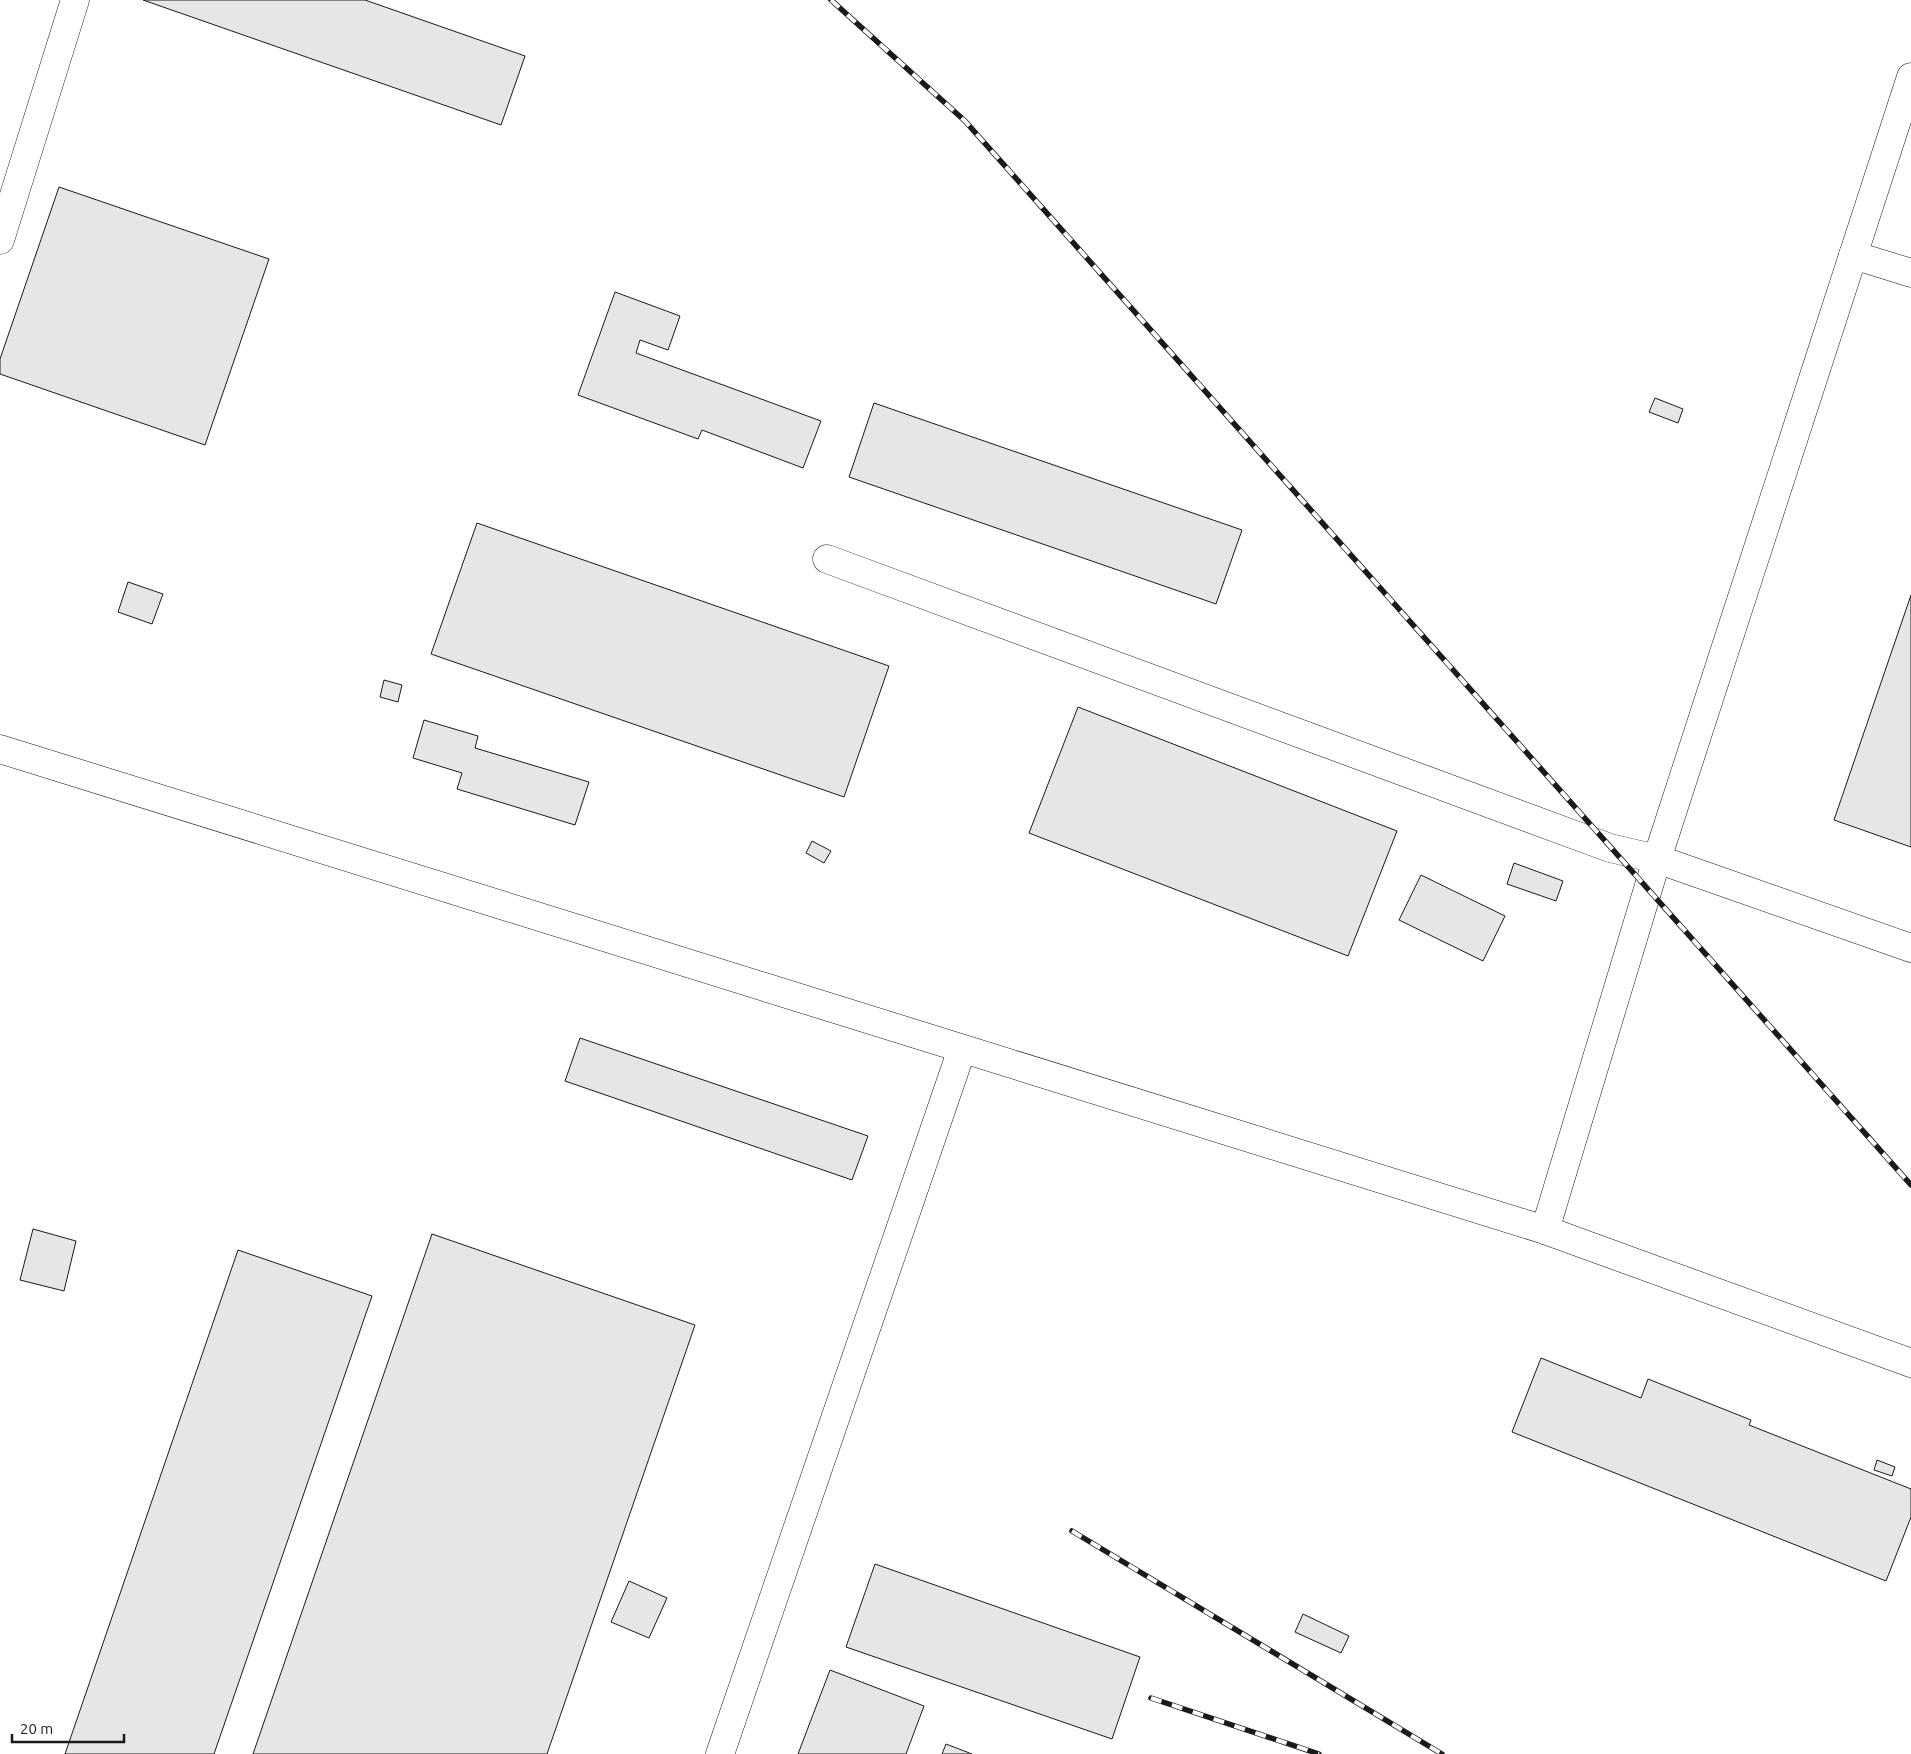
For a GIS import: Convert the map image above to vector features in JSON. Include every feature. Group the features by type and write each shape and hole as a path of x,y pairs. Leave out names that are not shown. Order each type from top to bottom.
{"lane":[{"path":"0,240 75,0"},
{"path":"1545,1230 1657,860 1911,77"},
{"path":"1853,254 1911,273"},
{"path":"827,559 1600,844 1657,860 1911,948"},
{"path":"0,749 1545,1230 1911,1363"},
{"path":"720,1754 962,1049"}],"building":[{"path":"143,0 365,0 525,56 501,125"},
{"path":"59,187 269,259 205,445 0,374 0,359"},
{"path":"615,292 680,316 668,350 640,340 636,353 821,421 803,468 702,430 698,439 578,395"},
{"path":"1655,398 1683,409 1678,423 1649,412"},
{"path":"874,403 1242,530 1216,604 849,477"},
{"path":"477,523 889,666 844,797 431,654"},
{"path":"128,582 163,594 152,624 118,612"},
{"path":"1911,595 1911,847 1834,820"},
{"path":"384,680 402,685 398,702 380,697"},
{"path":"1078,707 1397,831 1348,956 1029,833"},
{"path":"424,720 478,736 475,748 589,782 575,825 457,789 462,773 413,758"},
{"path":"812,841 831,851 824,863 806,853"},
{"path":"1514,863 1563,881 1556,901 1507,884"},
{"path":"1421,875 1505,916 1483,961 1399,920"},
{"path":"580,1038 868,1136 852,1180 565,1081"},
{"path":"33,1229 76,1241 64,1291 20,1280"},
{"path":"432,1234 695,1325 547,1754 253,1754"},
{"path":"238,1250 372,1296 214,1754 65,1754"},
{"path":"1541,1358 1641,1398 1648,1379 1751,1420 1749,1425 1911,1489 1911,1517 1886,1581 1512,1432"},
{"path":"1877,1460 1895,1467 1892,1476 1874,1470"},
{"path":"875,1564 1140,1657 1112,1739 846,1647"},
{"path":"629,1581 667,1598 649,1638 611,1622"},
{"path":"1303,1614 1349,1636 1341,1653 1295,1632"},
{"path":"830,1670 924,1706 906,1754 798,1754"},
{"path":"946,1744 972,1754 942,1754"}],"railway":[{"path":"831,0 965,121 1911,1185"},
{"path":"1072,1531 1442,1754"},
{"path":"1151,1698 1319,1754"}]}
